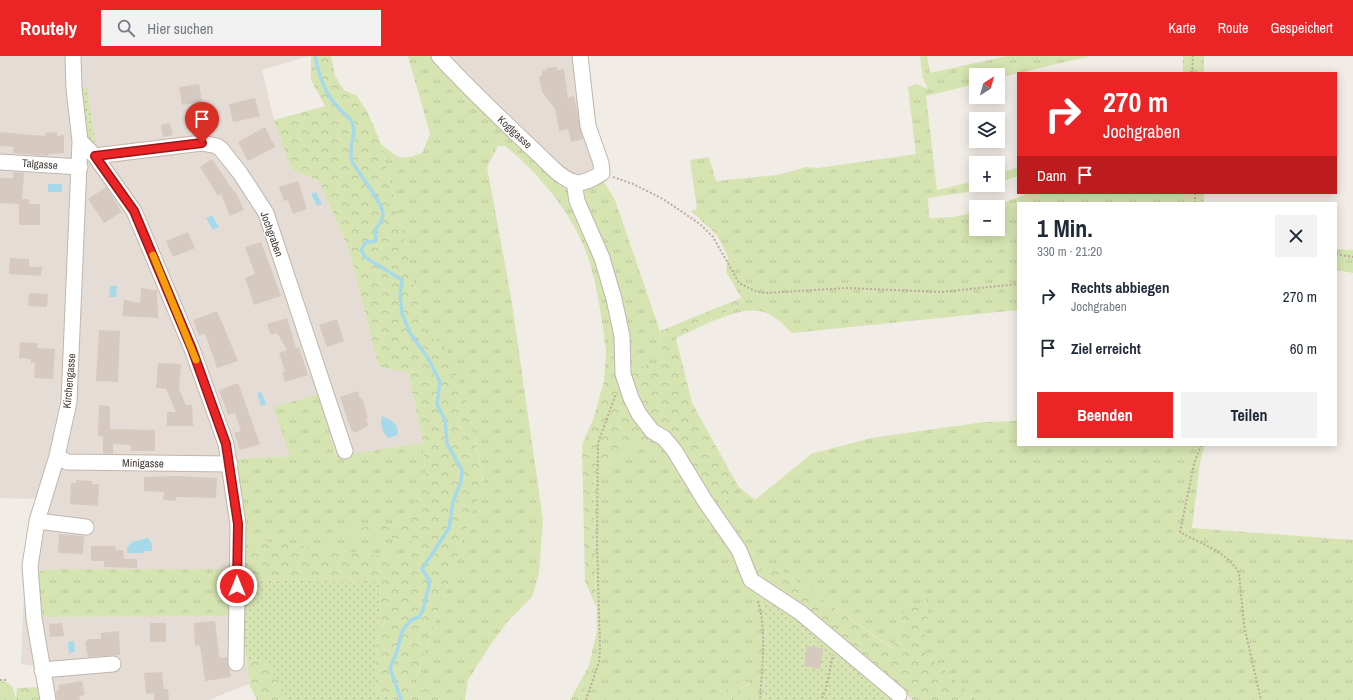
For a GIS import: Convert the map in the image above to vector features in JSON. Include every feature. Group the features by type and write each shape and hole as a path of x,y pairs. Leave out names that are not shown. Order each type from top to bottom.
{"street":[{"name":"Kirchengasse","path":"48,700 34,618 30,566 37,521 57,456 69,402 80,167 80,141 74,90 73,56"},
{"name":"Koglgasse","path":"439,56 466,85 535,151 564,176 574,182"},
{"path":"580,56 588,126 601,163 602,173 588,181 574,182 578,200 602,258 614,299 622,336 623,374 631,398 652,431 664,438 674,450 705,501 739,550 751,580 801,612 899,695"},
{"path":"80,141 95,156 134,211 192,349 226,444 238,524 236,663"},
{"name":"Jochgraben","path":"95,156 202,143 217,146 224,152 240,173 266,213 345,451"},
{"name":"Talgasse","path":"0,162 80,167"},
{"name":"Minigasse","path":"57,456 67,462 230,464"},
{"path":"37,521 86,527"},
{"path":"42,670 113,664"}],"path":[{"path":"1192,72 1193,56"},
{"path":"602,173 648,191 700,224 713,237 739,283 757,292 768,293 847,288 941,292 1017,284"},
{"path":"1337,254 1353,257"},
{"path":"586,700 599,662 600,647 596,543 598,443 623,374"},
{"path":"1202,446 1194,464 1180,532 1220,553 1236,567 1239,573 1244,625 1262,700"},
{"path":"751,580 761,611 762,633 760,700"},
{"path":"822,698 826,689 835,642"},
{"path":"0,680 6,680"}],"shaded area":[{"path":"0,56 309,56 262,70 274,120 291,169 320,181 350,253 379,367 408,372 423,443 336,456 319,394 290,456 236,459 245,539 241,619 249,684 209,700 42,700 37,666 21,664 25,564 36,499 0,498","holes":["62,569 234,569 38,571"]},
{"path":"445,56 585,56 598,136 609,170 571,177"}],"green space":[{"path":"311,56 331,56 335,76 344,90 357,96 368,113 381,144 426,337 443,342 467,401 483,482 412,688 440,695 444,700 395,700 374,691 381,582 243,580 245,539 409,559 412,541 336,531 406,522 426,476 423,443 408,372 379,367 350,253 320,182 291,169 274,120 325,106 311,80"},
{"path":"408,56 436,56 450,74 585,185 604,182 615,200 660,331 664,361 615,373 618,345 617,333 606,351 594,278 580,238 557,200 537,176 505,146 498,146 487,167 511,297 543,520 539,573 532,597 507,622 491,644 468,680 465,700 444,700 440,695 412,689 483,481 467,401 426,337 381,144 397,156 404,158 409,157 422,153 430,134"},
{"path":"920,56 927,56 930,73 1007,56 1091,56 1023,72 1017,72 1017,74 1005,76 1005,68 969,68 969,86 926,96 937,190 969,183 969,192 928,198 929,218 953,217 969,214 969,236 1005,236 1005,202 1026,194 1204,194 1204,202 1017,202 1017,310 792,333 772,316 764,312 754,310 743,311 720,318 676,338 744,302 726,272 728,257 717,235 691,211 697,209 690,160 709,157 716,181 778,175 806,167 818,168 916,154 908,87 917,84 928,89 923,78"},
{"path":"1183,56 1204,56 1204,72 1183,72"},
{"path":"87,88 95,142 89,142 81,130 76,90"},
{"path":"1017,167 1017,176 1005,181 1005,172"},
{"path":"1337,249 1353,250 1353,273 1337,270"},
{"path":"741,298 744,302 676,338 692,403 738,486 720,510 673,439 659,428 653,440 630,444 617,461 593,471 596,606 585,581 582,445 594,417 604,381 606,351 617,333 618,345 615,373 664,361 660,331"},
{"path":"319,394 336,456 423,443 426,476 407,522 338,531 412,541 409,559 245,539 236,459 290,456 273,407"},
{"path":"1017,421 1017,446 1205,446 1200,463 1192,528 1353,540 1353,700 977,700 922,651 905,609 894,649 775,566 760,589 767,624 764,700 733,700 733,695 750,683 731,682 724,700 581,700 592,668 589,666 597,630 593,471 617,461 630,444 653,440 659,428 673,439 720,509 738,486 755,500 811,454 871,438 984,422"},
{"path":"775,566 893,649 905,609 930,598 923,651 977,700 913,700 890,678 754,573"},
{"path":"62,569 234,569 232,616 39,617 38,571"},
{"path":"243,580 381,582 374,691 395,700 288,700 265,658 247,663 241,619"},
{"path":"760,589 900,700 764,700 767,624"},
{"path":"265,657 288,700 257,700 249,684 247,663"},
{"path":"589,666 592,668 581,700 570,700"},
{"path":"0,681 7,683 12,687 16,700 0,700"},
{"path":"730,682 750,682 733,695 733,700 724,700"},
{"path":"39,687 42,700 16,700 17,688"}],"water":[{"path":"48,184 62,184 62,192 48,192"},
{"path":"316,192 322,204 317,206 311,194"},
{"path":"212,215 219,227 213,230 206,218"},
{"path":"110,286 117,286 116,297 109,297"},
{"path":"261,392 266,404 261,406 257,393"},
{"path":"382,416 396,425 398,431 397,435 389,438 385,434 381,425"},
{"path":"148,538 152,544 152,551 145,551 144,553 127,553 127,547 132,542"},
{"path":"74,641 75,652 69,653 68,642"}],"building":[{"path":"557,67 557,70 564,69 568,98 574,96 583,139 571,142 568,129 559,131 555,109 542,92 539,76 542,75 542,71 547,70 546,68"},
{"path":"199,84 202,102 182,105 179,87"},
{"path":"255,98 260,116 233,122 229,104"},
{"path":"170,123 173,135 163,137 161,125"},
{"path":"265,127 275,147 248,161 238,142"},
{"path":"0,132 45,136 45,133 57,132 57,136 64,135 64,153 48,154 48,156 13,153 14,147 0,146"},
{"path":"212,159 235,193 236,192 244,210 230,216 221,194 218,196 200,167"},
{"path":"13,172 24,173 22,199 29,199 29,204 40,204 40,225 19,225 19,204 0,203 0,178 13,178"},
{"path":"298,181 307,209 293,214 288,200 284,201 279,187"},
{"path":"106,187 122,212 104,223 88,199"},
{"path":"188,232 195,248 173,257 166,241"},
{"path":"261,242 281,296 254,305 245,278 255,274 245,247"},
{"path":"10,258 29,259 29,267 42,267 41,276 9,274"},
{"path":"141,288 157,290 158,318 122,316 124,300 140,303"},
{"path":"29,293 48,294 47,307 28,306"},
{"path":"217,311 238,361 217,368 205,334 199,336 193,320"},
{"path":"287,318 296,348 299,347 308,375 285,382 282,372 285,371 279,353 287,350 277,333 271,335 267,324"},
{"path":"337,319 344,341 327,347 319,325"},
{"path":"99,330 120,331 118,382 96,381"},
{"path":"20,342 38,343 37,348 55,349 53,379 34,378 35,363 31,363 31,359 19,358"},
{"path":"158,363 181,364 179,389 186,405 192,405 193,426 167,426 167,412 176,412 166,389 156,388"},
{"path":"238,383 260,444 240,450 234,433 241,431 235,413 228,415 219,390"},
{"path":"358,391 360,399 362,398 368,418 366,419 368,426 355,433 351,430 340,397"},
{"path":"99,405 110,406 110,429 155,430 155,451 131,451 131,445 113,444 113,454 103,453 103,436 98,436"},
{"path":"176,476 217,478 216,498 176,497 176,501 163,500 164,492 144,491 144,477"},
{"path":"76,480 92,481 92,484 99,484 98,506 70,504 71,483 76,483"},
{"path":"59,534 84,536 83,554 58,553"},
{"path":"91,546 115,546 116,550 123,550 124,559 137,559 137,568 104,567 104,561 91,561"},
{"path":"215,621 219,656 222,658 227,657 231,677 205,681 200,645 195,646 194,623"},
{"path":"62,623 64,636 50,637 49,624"},
{"path":"150,623 166,623 166,642 150,642"},
{"path":"119,631 120,655 88,657 85,643 88,639 101,639 101,633"},
{"path":"807,646 823,648 820,669 804,666"},
{"path":"162,672 164,689 168,689 169,700 154,700 154,693 146,694 144,673"},
{"path":"82,681 85,695 79,696 80,700 57,700 56,691 59,690 58,685"}],"waterway":[{"path":"315,56 325,89 332,101 349,118 354,126 351,151 352,161 375,195 382,209 383,216 375,230 376,240 373,242 366,242 361,250 365,257 402,280 400,295 402,313 410,333 428,358 440,382 437,404 445,420 447,444 462,470 461,482 453,502 449,528 422,569 430,581 423,610 419,617 411,620 402,631 397,651 390,668 401,700"}],"slow traffic":[{"path":"153,255 196,360"}],"route":[{"path":"202,143 95,156 134,211 192,349 226,444 238,524 237,586"}]}
